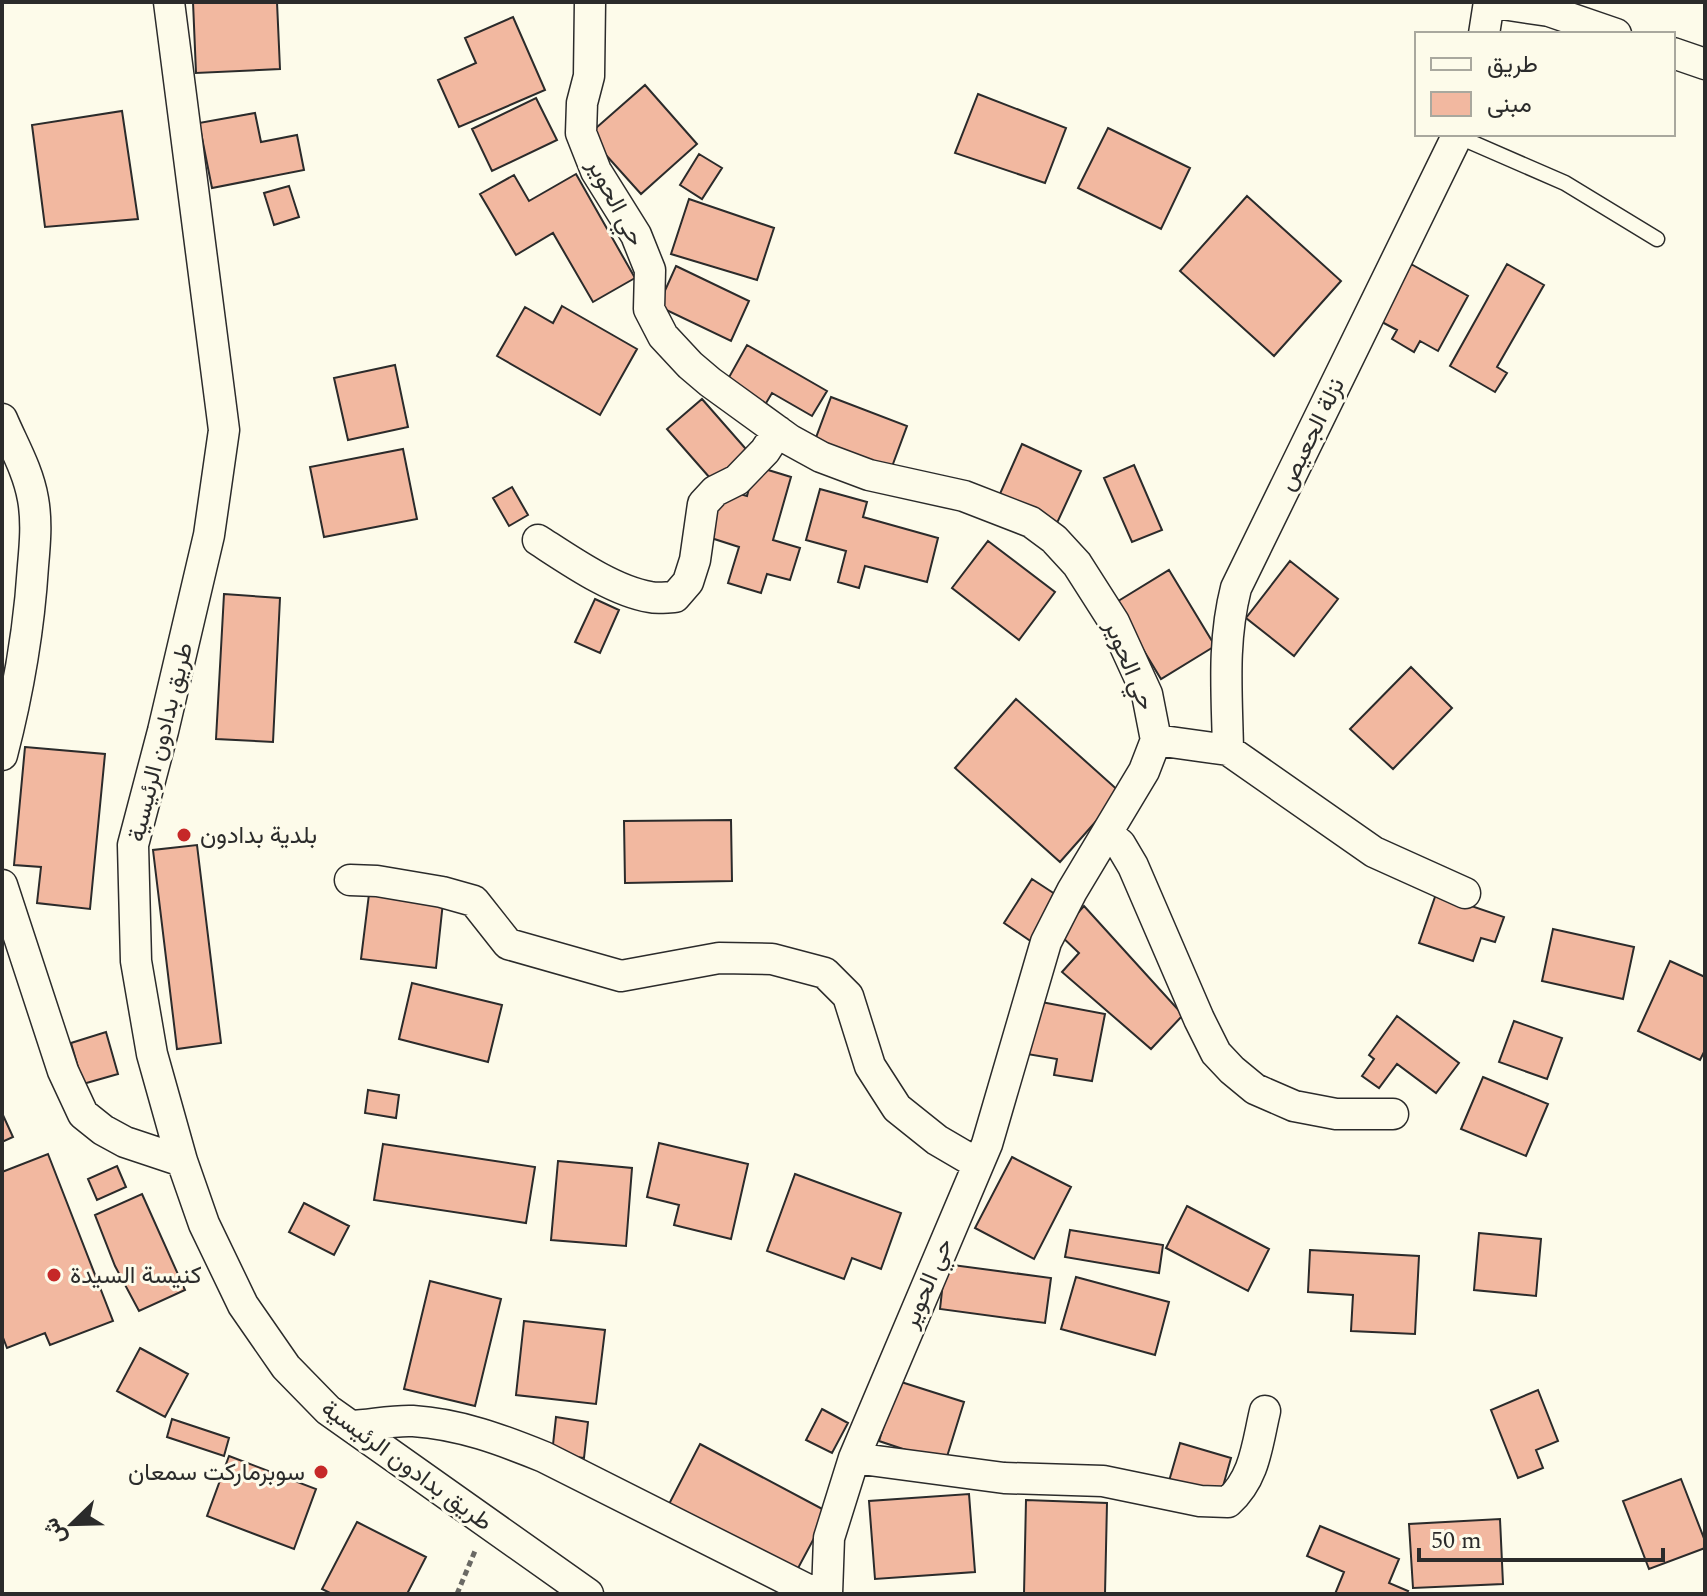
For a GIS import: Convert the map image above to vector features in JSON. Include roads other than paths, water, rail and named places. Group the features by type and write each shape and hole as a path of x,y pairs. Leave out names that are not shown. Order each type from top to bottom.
{"street":[{"name":"طريق بدادون الرئيسية","path":"169,2 224,430 209,535 133,845 136,961 152,1054 182,1161 204,1224 243,1305 286,1367 328,1410 588,1594"},
{"name":"حي الحوير","path":"590,2 589,76 582,103 581,133 596,171 636,235 650,270 649,309 663,336 690,365 778,431 821,457 869,475 964,496 1031,522 1054,539 1077,564 1114,622 1147,694 1156,740 1144,771 1072,891 1046,942 992,1129 854,1458 829,1538 827,1594"},
{"path":"1484,32 1489,2 1549,11 1610,32"},
{"path":"1675,54 1705,64"},
{"name":"نزلة الجعيص","path":"1228,750 1225,668 1236,588 1458,136"},
{"path":"2,419 19,453 33,497 36,526 31,596 14,712 2,755"},
{"path":"538,540 623,588 651,597 675,597 688,582 695,560 703,504 715,491 737,480 765,451 778,431"},
{"path":"1156,740 1228,750 1374,852 1465,893"},
{"path":"1107,833 1120,844 1133,866 1199,1019 1216,1053 1232,1070 1255,1089 1294,1106 1336,1114 1393,1114"},
{"path":"350,880 377,881 442,892 474,901 508,944 621,976 719,958 772,959 825,973 848,996 870,1066 897,1108 937,1140 978,1164"},
{"path":"2,885 63,1071 83,1114 125,1142 182,1161"},
{"path":"854,1458 1004,1478 1103,1481 1200,1501 1228,1502 1241,1490 1251,1470 1265,1411"},
{"path":"351,1426 410,1421 456,1427 503,1440 544,1457 816,1594"}],"lane":[{"path":"1460,136 1565,183 1657,239"}],"place":[{"name":"بلدية بدادون","path":"184,835"},
{"name":"كنيسة السيدة","path":"54,1275"},
{"name":"سوبرماركت سمعان","path":"321,1472"}]}
